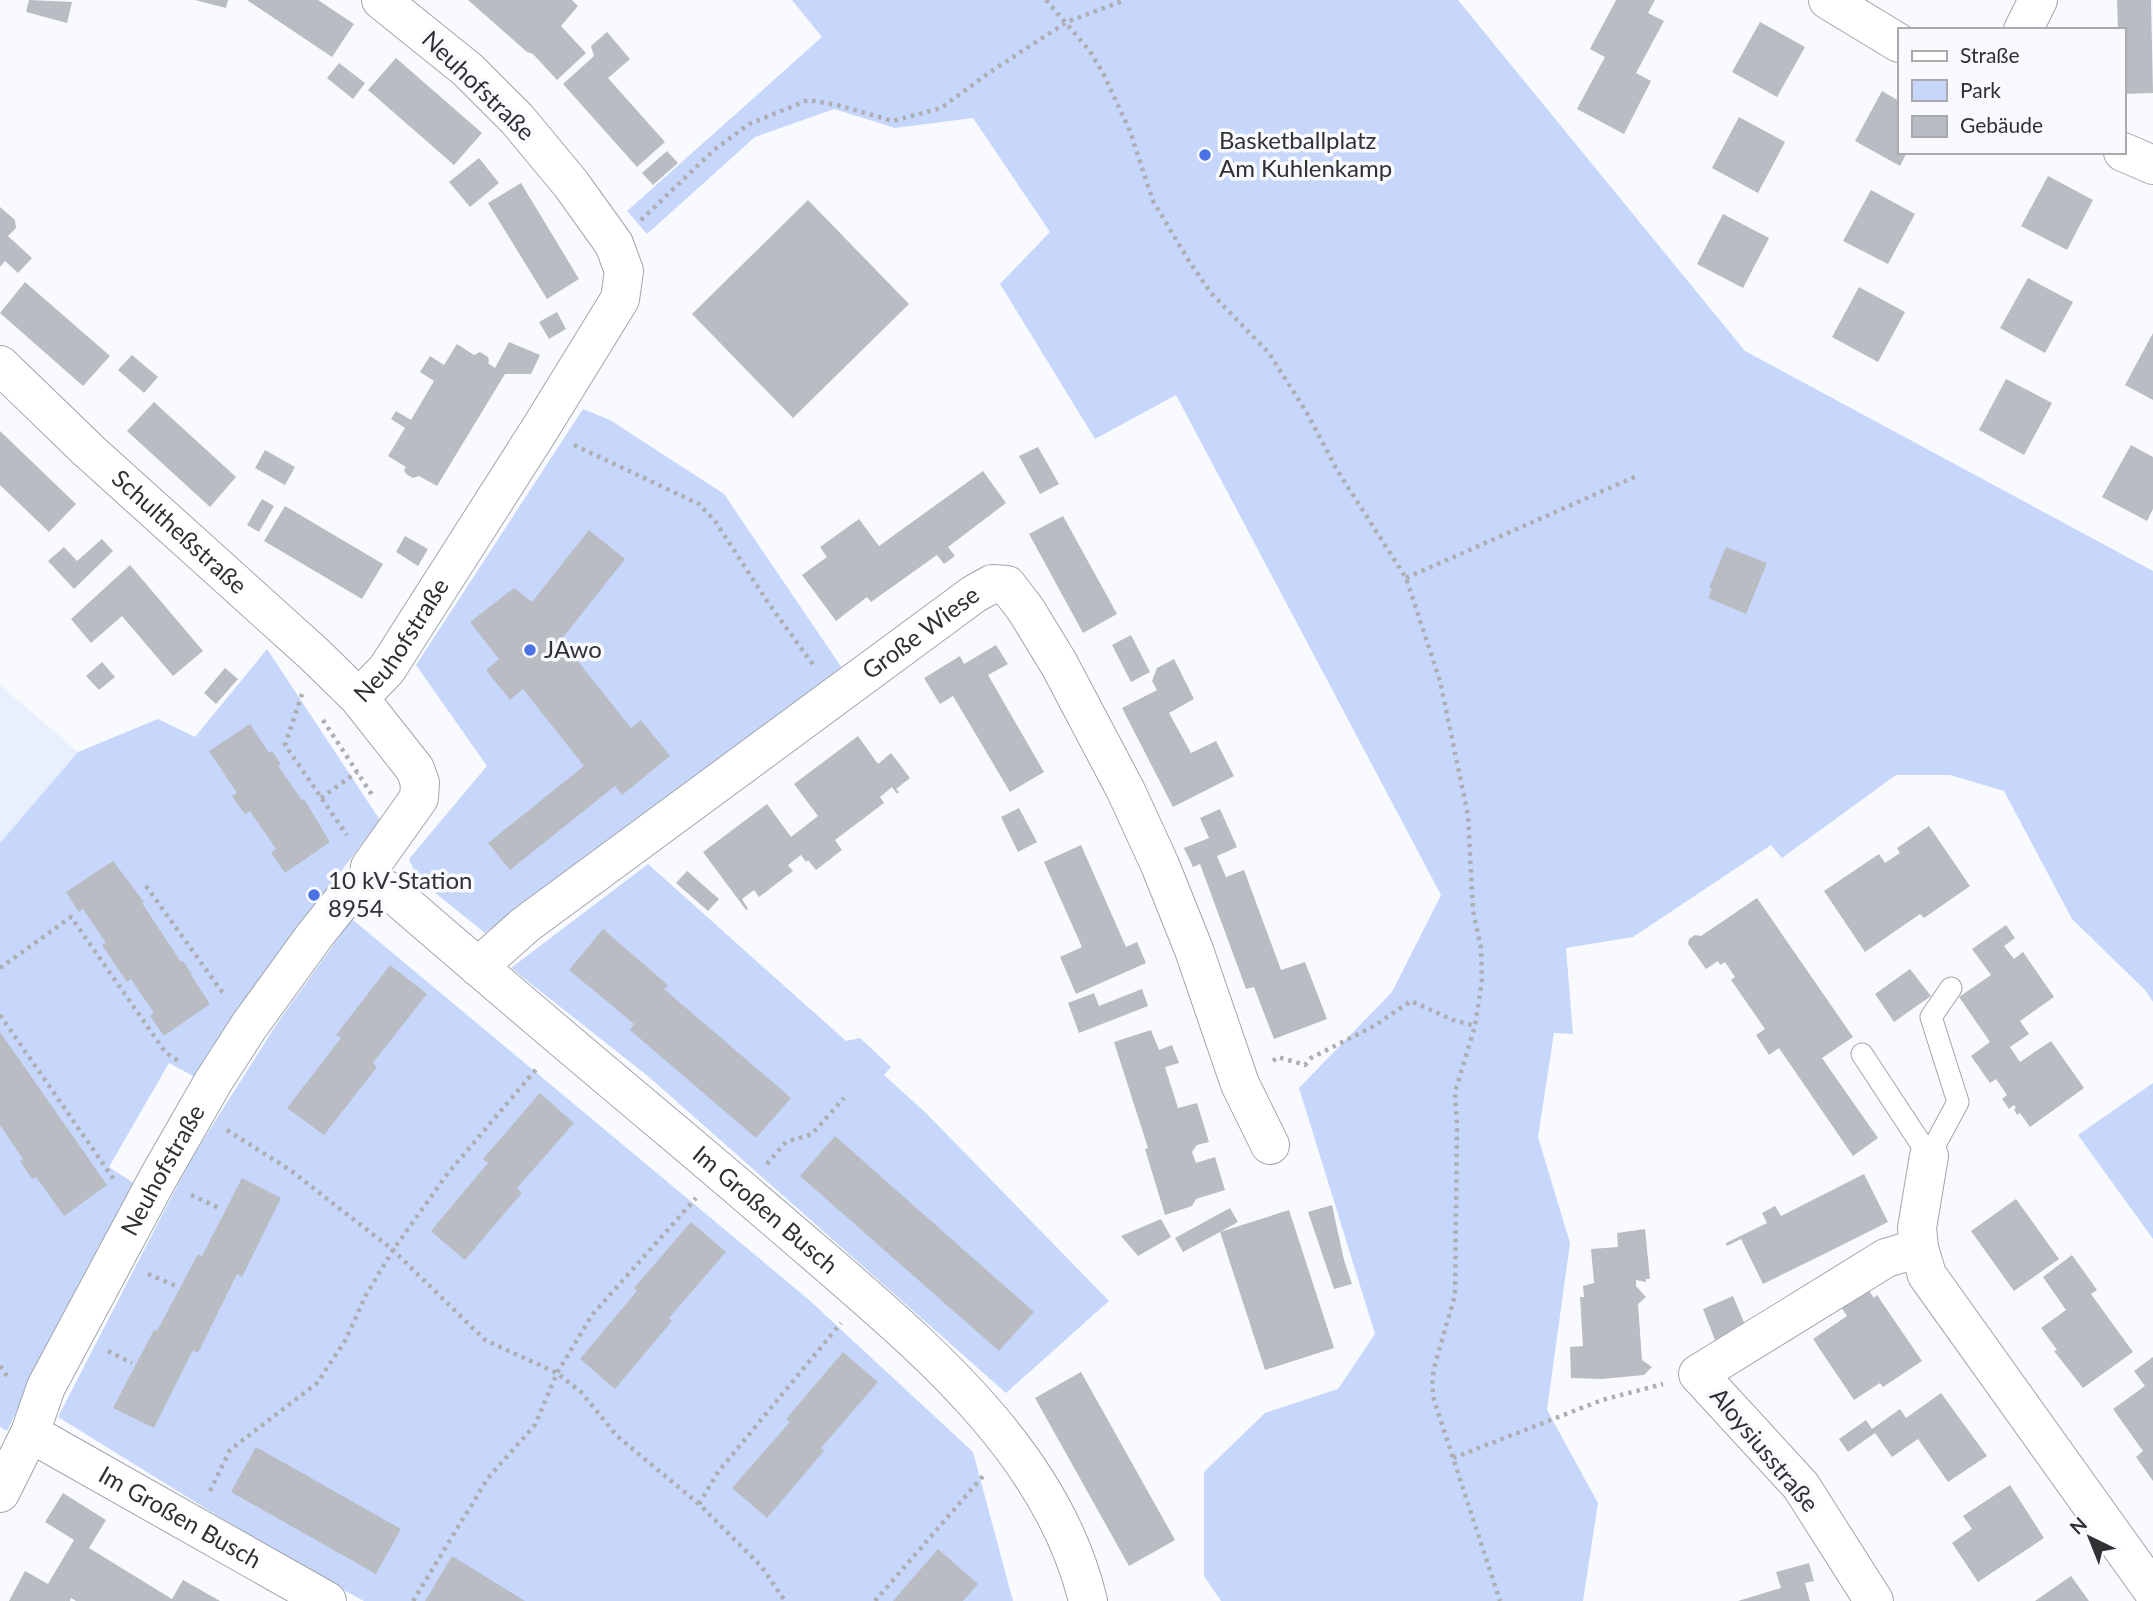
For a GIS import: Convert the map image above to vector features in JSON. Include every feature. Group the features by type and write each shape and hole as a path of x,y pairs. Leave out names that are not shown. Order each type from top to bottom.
{"street":[{"name":"Neuhofstraße","path":"0,1493 30,1433 47,1387 205,1096 249,1026 315,934 347,895 368,876 419,798 420,783 415,769 359,698 387,669 620,299 624,271 614,244 571,184 517,119 468,70 381,0"},
{"path":"1828,0 1898,42"},
{"path":"2024,28 2038,0"},
{"path":"2125,153 2153,165"},
{"name":"Schultheßstraße","path":"0,365 99,460 359,698"},
{"name":"Große Wiese","path":"478,967 525,925 974,594 992,584 1007,585 1026,610 1059,664 1126,791 1160,865 1194,950 1240,1084 1270,1145"},
{"name":"Im Großen Busch","path":"368,876 390,891 864,1295 950,1378 1013,1447 1050,1503 1072,1551 1088,1601"},
{"path":"1929,1156 1917,1228 1919,1248 1927,1275 2153,1591"},
{"name":"Aloysiusstraße","path":"1874,1601 1801,1486 1698,1374 1886,1258 1919,1248"},
{"name":"Im Großen Busch","path":"30,1433 327,1601"}],"lane":[{"path":"1862,1054 1929,1156 1958,1102 1931,1017 1951,988"}],"path":[{"path":"1045,0 1090,50 1103,73 1130,131 1153,201 1180,247 1211,293 1269,353 1307,413 1337,470 1406,578 1440,681 1468,815 1473,912 1481,948 1482,980 1475,1026 1455,1092 1455,1295 1434,1368 1432,1385 1434,1400 1500,1601"},
{"path":"614,244 715,150 749,124 808,100 837,105 893,121 941,108 1067,22 1125,0"},
{"path":"540,429 699,504 715,521 769,604 835,695"},
{"path":"1406,578 1639,475"},
{"path":"311,702 303,690 285,745 368,876"},
{"path":"319,713 396,831"},
{"path":"321,798 357,772"},
{"path":"146,886 249,1026"},
{"path":"0,968 71,917 166,1053 205,1096 290,1170 393,1250 485,1340 557,1373 581,1392 617,1436 699,1504 761,1566 785,1601"},
{"path":"1240,1084 1278,1057 1305,1065 1311,1058 1374,1026 1411,1002 1453,1020 1475,1026"},
{"path":"0,1015 139,1215"},
{"path":"191,1525 205,1503 230,1450 317,1383 345,1341 366,1294 393,1250 448,1173 563,1039"},
{"path":"743,1191 786,1142 813,1134 844,1098"},
{"path":"413,1601 488,1478 535,1425 557,1373 592,1315 681,1216"},
{"path":"699,1504 718,1472 864,1295"},
{"path":"1453,1458 1602,1400 1698,1374"},
{"path":"875,1601 995,1462 1013,1447"}],"shaded area":[{"path":"0,685 78,752 0,843"}],"green space":[{"path":"792,0 1458,0 1745,351 2153,571 2153,1002 2145,990 2072,919 2004,791 1950,775 1896,775 1782,858 1771,845 1633,937 1566,948 1573,1034 1554,1033 1538,1137 1570,1243 1547,1410 1598,1503 1583,1601 1221,1601 1204,1576 1204,1472 1265,1413 1338,1389 1375,1334 1299,1088 1392,992 1441,895 1176,395 1095,439 1000,284 1050,232 973,118 895,128 834,109 755,137 647,234 627,211 822,37"},
{"path":"583,409 610,420 724,494 842,668 485,933 418,879 409,859 487,766 416,665"},
{"path":"267,649 380,820 245,998 195,1077 169,1063 109,1167 135,1184 53,1337 7,1431 0,1427 0,843 78,752 158,719 195,737"},
{"path":"648,864 846,1041 860,1038 889,1065 891,1067 884,1075 926,1113 1109,1301 1006,1393 649,1077 511,968"},
{"path":"352,919 808,1299 973,1452 1013,1601 364,1601 302,1568 58,1417 191,1159 278,1022"},
{"path":"2153,1083 2153,1239 2078,1135"}],"building":[{"path":"29,0 72,2 67,23 26,12"},
{"path":"195,0 228,0 226,8"},
{"path":"247,0 318,0 354,24 332,57"},
{"path":"468,0 572,0 578,6 561,26 586,53 557,80 533,54 527,52"},
{"path":"1616,0 1655,0 1648,13 1664,21 1636,73 1651,81 1624,134 1577,109 1605,57 1590,49"},
{"path":"2117,0 2151,0 2153,93 2125,94 2125,28 2118,28"},
{"path":"1760,22 1805,47 1777,97 1732,72"},
{"path":"607,32 630,59 608,78 665,142 637,167 563,84 594,56 591,46"},
{"path":"396,58 482,133 454,165 368,90"},
{"path":"339,63 365,83 353,99 327,78"},
{"path":"1882,91 1898,100 1898,154 1906,154 1900,166 1855,141"},
{"path":"1739,117 1785,142 1758,193 1712,168"},
{"path":"667,151 678,163 653,185 642,173"},
{"path":"479,158 499,183 470,207 449,182"},
{"path":"2048,176 2093,200 2067,250 2021,226"},
{"path":"521,183 579,279 547,299 488,203"},
{"path":"1871,190 1915,214 1888,264 1843,241"},
{"path":"808,200 909,304 793,418 692,314"},
{"path":"0,207 15,220 16,228 8,236 32,258 18,273 5,261 0,267"},
{"path":"1723,214 1769,238 1743,288 1697,264"},
{"path":"2028,278 2073,302 2045,353 2000,328"},
{"path":"25,282 110,356 83,386 0,313"},
{"path":"1859,287 1905,312 1878,362 1832,337"},
{"path":"557,312 566,329 549,339 539,322"},
{"path":"2153,333 2153,400 2125,385"},
{"path":"509,342 540,355 531,374 505,374 437,486 419,476 413,478 406,474 406,467 388,456 405,428 391,419 396,411 411,420 434,381 420,372 430,356 444,365 457,344 474,355 480,352 488,357 488,363 495,368"},
{"path":"132,355 158,377 144,393 118,370"},
{"path":"2006,379 2052,403 2024,455 1979,430"},
{"path":"154,402 236,477 210,507 127,431"},
{"path":"0,431 76,504 49,532 0,485"},
{"path":"2131,445 2153,457 2153,509 2147,521 2102,497"},
{"path":"1038,447 1059,484 1040,494 1019,456"},
{"path":"265,450 295,467 285,485 255,468"},
{"path":"983,471 1006,503 948,547 955,556 944,564 937,555 871,602 867,597 836,621 802,575 827,557 820,547 859,519 879,546"},
{"path":"262,499 274,506 259,532 247,525"},
{"path":"285,506 383,564 362,599 264,541"},
{"path":"1063,516 1117,614 1083,633 1029,534"},
{"name":"JAwo","path":"589,530 625,559 561,640 631,728 641,720 670,756 622,795 615,786 510,870 488,843 584,766 523,689 510,700 486,670 499,659 470,622 514,588 532,602"},
{"path":"405,536 428,549 418,566 396,552"},
{"path":"102,539 113,551 74,589 48,561 64,547 77,561"},
{"path":"1726,547 1767,563 1746,614 1708,598 1712,589 1709,588"},
{"path":"130,565 203,651 173,676 122,616 91,643 71,619"},
{"path":"1131,635 1150,672 1131,682 1112,645"},
{"path":"996,645 1008,664 988,675 1044,772 1010,792 953,696 940,704 924,678 960,656 964,664"},
{"path":"1174,659 1194,699 1169,713 1191,753 1216,741 1234,776 1173,807 1122,708 1157,690 1152,681 1157,668"},
{"path":"102,662 115,677 99,690 86,676"},
{"path":"225,668 238,679 216,704 204,693"},
{"path":"250,724 269,753 272,751 281,764 278,766 302,800 304,799 330,842 285,873 271,853 276,849 250,811 245,814 232,796 237,793 209,751"},
{"path":"858,736 878,764 891,753 910,778 896,789 899,792 897,794 892,787 880,797 884,803 835,840 842,850 816,870 801,855 788,865 793,871 759,897 754,890 742,899 748,909 746,910 703,852 767,804 791,837 818,816 794,784"},
{"path":"1019,808 1037,842 1018,852 1001,817"},
{"path":"1220,809 1237,847 1217,856 1226,877 1244,870 1281,970 1305,962 1327,1019 1274,1039 1254,987 1246,989 1200,864 1193,867 1184,848 1209,838 1200,818"},
{"path":"1929,826 1970,886 1924,918 1920,914 1865,952 1824,891 1879,854 1885,863 1900,853 1897,848"},
{"path":"1081,845 1126,947 1137,942 1146,963 1076,994 1060,957 1082,947 1044,862"},
{"path":"113,861 144,902 142,903 210,1004 164,1036 150,1016 154,1013 131,979 127,982 102,945 106,943 83,909 79,912 66,892"},
{"path":"687,871 719,899 708,911 676,883"},
{"path":"1757,898 1853,1037 1822,1058 1878,1138 1853,1156 1779,1048 1769,1055 1756,1035 1765,1029 1731,980 1735,977 1725,962 1720,965 1718,961 1706,969 1688,944 1689,939 1695,935 1701,936"},
{"path":"2006,925 2015,938 2004,946 2014,959 2023,952 2054,997 2020,1021 2029,1034 2010,1047 2020,1062 2051,1041 2084,1088 2030,1127 2020,1113 2017,1115 2014,1105 2009,1109 2002,1099 2007,1095 1996,1079 1990,1083 1971,1056 1990,1042 1959,997 1991,975 1972,949"},
{"path":"603,929 668,985 664,989 791,1098 756,1138 630,1030 634,1024 569,970"},
{"path":"390,965 427,994 373,1063 377,1067 324,1135 287,1108 341,1038 336,1035"},
{"path":"1910,969 1931,996 1894,1022 1875,994"},
{"path":"1142,989 1148,1006 1079,1033 1068,1003 1094,993 1099,1006"},
{"path":"1151,1030 1159,1050 1172,1045 1179,1063 1165,1067 1178,1108 1197,1103 1209,1142 1197,1145 1192,1152 1196,1163 1215,1157 1225,1190 1196,1199 1192,1206 1165,1215 1145,1149 1148,1148 1114,1042"},
{"path":"0,1032 107,1185 64,1216 36,1177 32,1179 20,1161 23,1159 0,1125"},
{"path":"540,1093 574,1123 517,1188 522,1193 465,1260 431,1231 488,1163 483,1159"},
{"path":"835,1136 1034,1312 999,1351 800,1176"},
{"path":"1864,1174 1888,1222 1763,1284 1741,1239 1727,1246 1726,1243 1767,1223 1762,1213 1775,1206 1781,1216"},
{"path":"242,1178 281,1198 242,1277 237,1274 198,1353 193,1350 154,1428 113,1408 198,1254 202,1256"},
{"path":"2016,1199 2059,1259 2014,1291 1971,1231"},
{"path":"1332,1205 1352,1284 1334,1289 1308,1212"},
{"path":"1230,1208 1238,1222 1183,1252 1175,1238"},
{"path":"1289,1210 1334,1348 1265,1370 1220,1232"},
{"path":"1161,1219 1171,1237 1138,1256 1121,1236"},
{"path":"691,1222 726,1252 669,1318 672,1321 615,1389 580,1359 637,1291 634,1288"},
{"path":"1645,1229 1650,1279 1646,1279 1646,1282 1636,1280 1636,1286 1646,1297 1638,1304 1642,1360 1652,1367 1644,1375 1602,1379 1571,1378 1570,1347 1583,1346 1580,1297 1584,1297 1583,1286 1594,1283 1591,1249 1618,1247 1617,1233"},
{"path":"2072,1255 2097,1290 2091,1294 2133,1352 2083,1388 2054,1351 2057,1350 2041,1328 2066,1310 2043,1277"},
{"path":"1864,1283 1874,1298 1877,1295 1922,1361 1883,1387 1880,1383 1854,1400 1813,1339 1847,1316 1837,1301"},
{"path":"1733,1296 1746,1327 1715,1340 1703,1309"},
{"path":"843,1352 878,1382 821,1448 824,1451 767,1518 732,1488 790,1422 786,1419"},
{"path":"2153,1357 2153,1481 2136,1457 2143,1451 2113,1409 2145,1386 2134,1371"},
{"path":"1081,1372 1175,1540 1129,1566 1035,1398"},
{"path":"1941,1393 1987,1456 1948,1482 1918,1439 1892,1457 1875,1433 1848,1452 1839,1439 1866,1420 1872,1429 1900,1409 1906,1418"},
{"path":"256,1447 401,1529 376,1574 231,1492"},
{"path":"2010,1485 2044,1538 1978,1582 1952,1543 1972,1529 1963,1516"},
{"path":"63,1493 106,1520 89,1548 172,1599 183,1580 220,1601 76,1601 71,1598 70,1601 9,1601 25,1571 48,1584 74,1540 45,1522"},
{"path":"938,1549 978,1584 963,1601 893,1601"},
{"path":"452,1556 525,1601 425,1601"},
{"path":"1809,1563 1814,1581 1805,1583 1810,1601 1738,1601 1781,1588 1776,1572"},
{"path":"2071,1576 2089,1601 2035,1601"}],"place":[{"name":"Basketballplatz Am Kuhlenkamp","path":"1205,155"},
{"name":"JAwo","path":"530,650"},
{"name":"10 kV-Station 8954","path":"314,895"}]}
